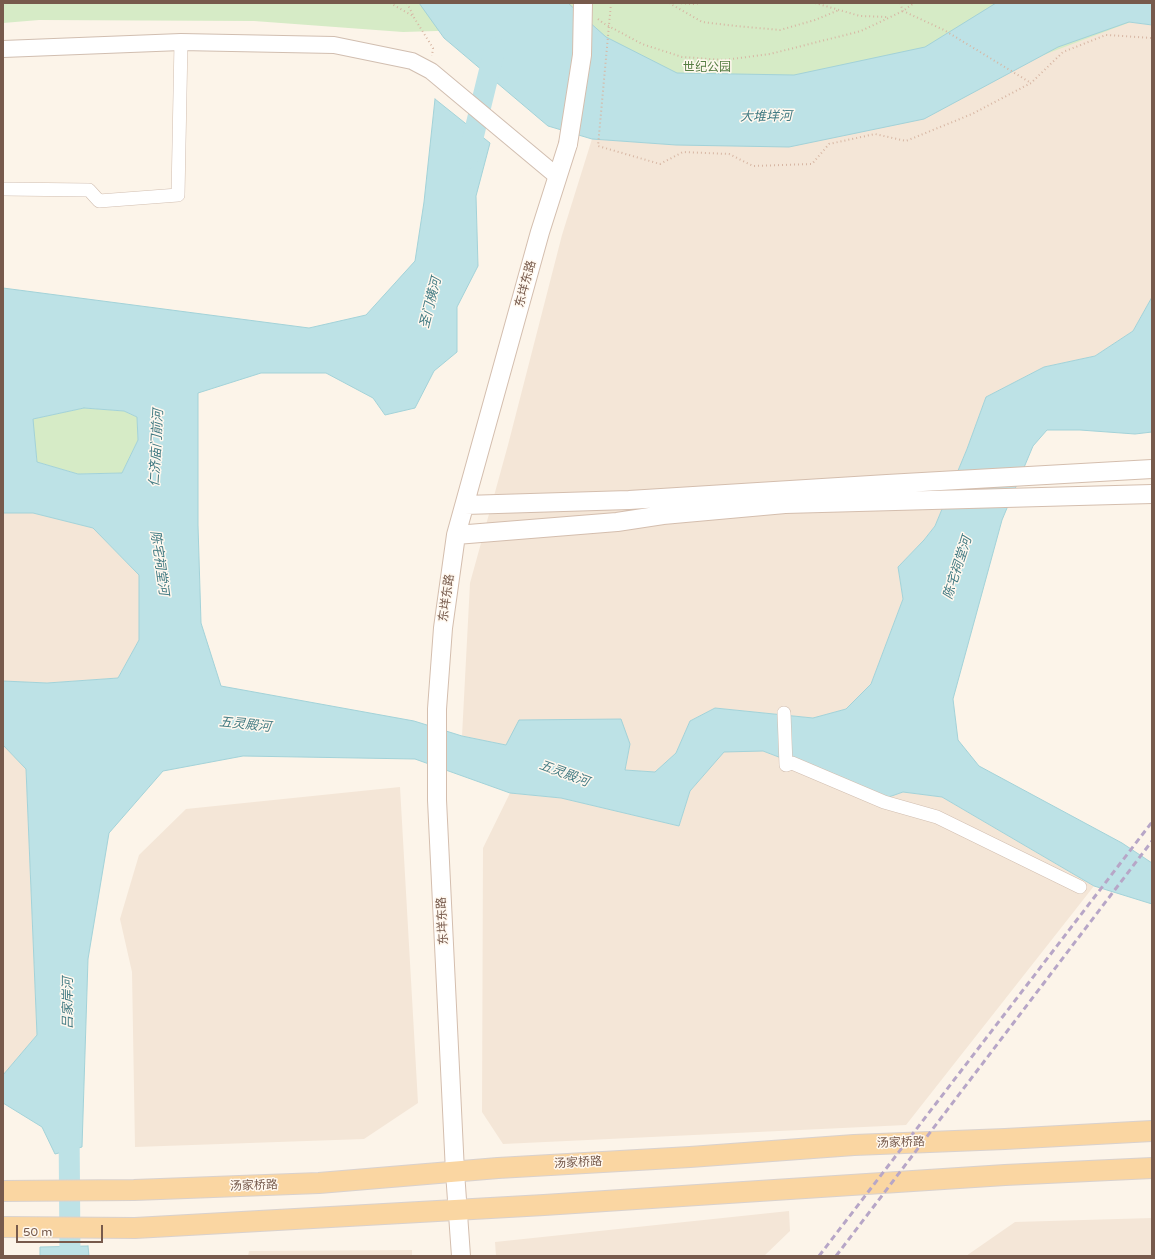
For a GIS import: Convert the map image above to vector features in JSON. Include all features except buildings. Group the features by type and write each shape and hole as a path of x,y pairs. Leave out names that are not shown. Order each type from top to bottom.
{"main road":[{"name":"东垟东路","path":"461,1256 455,1172 437,800 437,709 443,628 456,535 466,505 540,232 568,144 582,55 583,3"},
{"path":"466,505 629,500 1152,469"},
{"path":"456,535 617,522 663,515 785,504 1152,494"},
{"name":"汤家桥路","path":"5,1191 134,1190 319,1183 506,1167 690,1157 854,1145 1152,1131"},
{"path":"9,1227 135,1228 544,1205 1005,1174 1152,1168"}],"street":[{"path":"3,189 89,190 99,201 178,195 181,42"},
{"path":"3,50 181,42 334,46 412,61 431,71 558,177"},
{"path":"784,713 786,765 792,763 884,802 937,817 1080,887"}],"path":[{"path":"390,3 413,16"},
{"path":"407,3 413,16 433,48 431,71"},
{"path":"611,3 598,146 660,164 684,152 729,154 753,166 812,164 829,144 875,134 906,141 972,114 1031,83 1063,52 1106,35 1152,38"},
{"path":"669,3 702,22 780,30 815,20 839,10"},
{"path":"676,3 700,3"},
{"path":"900,3 903,11 944,30 1031,83"},
{"path":"597,18 609,27 642,44 682,57 724,60 770,54 861,31 903,11 914,3"},
{"path":"817,4 860,16 890,17"}],"shaded area":[{"path":"1129,22 1152,25 1152,297 1133,331 1095,356 1044,367 986,397 967,449 935,526 924,540 898,567 903,599 871,684 846,709 814,718 715,708 690,721 676,753 655,772 625,770 630,744 506,745 462,736 470,583 508,445 562,235 592,139 676,145 1058,47"},
{"path":"3,513 33,513 93,528 139,575 139,640 118,678 47,683 3,681"},
{"path":"3,745 26,769 37,1035 3,1075"},
{"path":"724,751 763,751 886,798 903,792 942,797 1094,886 906,1125 503,1144 482,1112 483,848 510,793 561,798 679,826 690,791"},
{"path":"400,787 418,1103 364,1139 135,1147 132,972 120,919 139,855 186,809"},
{"path":"789,1211 790,1231 764,1256 496,1256 495,1242"},
{"path":"1152,1218 1152,1256 966,1256 1015,1222"},
{"path":"412,1250 412,1256 248,1256 249,1251"}],"green space":[{"name":"世纪公园","path":"3,3 1152,3 1144,17 916,103 696,136 470,30 403,32 254,21 39,20 3,23"},
{"path":"84,408 124,411 137,417 138,440 122,473 78,474 37,462 32,419"}],"water":[{"name":"大堆垟河","path":"419,3 568,3 606,37 677,73 794,75 925,47 996,3 1152,3 1152,25 1129,22 1058,47 924,119 789,147 676,145 592,139 548,126 444,38"},
{"path":"435,99 490,143 476,196 478,266 457,307 457,352 434,371 415,408 385,415 373,398 326,373 261,373 198,393 198,525 201,623 221,686 414,721 462,736 506,745 519,720 621,719 630,744 625,770 655,772 676,753 690,721 715,708 813,718 846,709 871,684 903,599 898,567 924,540 935,526 967,449 986,397 1044,367 1095,356 1133,331 1152,297 1152,432 1135,434 1080,430 1047,430 1033,446 1002,520 953,699 958,740 979,766 1122,843 1152,863 1152,904 1094,886 942,797 903,792 886,798 763,751 724,752 690,791 679,826 561,798 510,793 415,759 243,756 163,771 109,833 88,959 82,1147 55,1154 42,1127 3,1103 3,1075 37,1035 26,769 3,745 3,681 47,683 118,678 139,640 139,575 93,528 33,513 3,513 3,288 309,328 366,315 415,261 424,202","holes":["84,408 124,411 137,417 138,440 122,473 78,474 37,462 33,419"]},
{"path":"88,1246 89,1256 40,1256 40,1247"}],"waterway":[{"name":"圣门横河","path":"468,158 495,48"},
{"name":"吕家岸河","path":"69,1121 70,1256"}],"railway":[{"path":"819,1256 1152,822"},
{"path":"836,1256 1152,841"}],"water label":[{"name":"仁济庙门前河","path":"157,448"},
{"name":"陈宅祠堂河","path":"159,563"},
{"name":"陈宅祠堂河","path":"958,568"},
{"name":"五灵殿河","path":"245,725"},
{"name":"五灵殿河","path":"564,774"}]}
